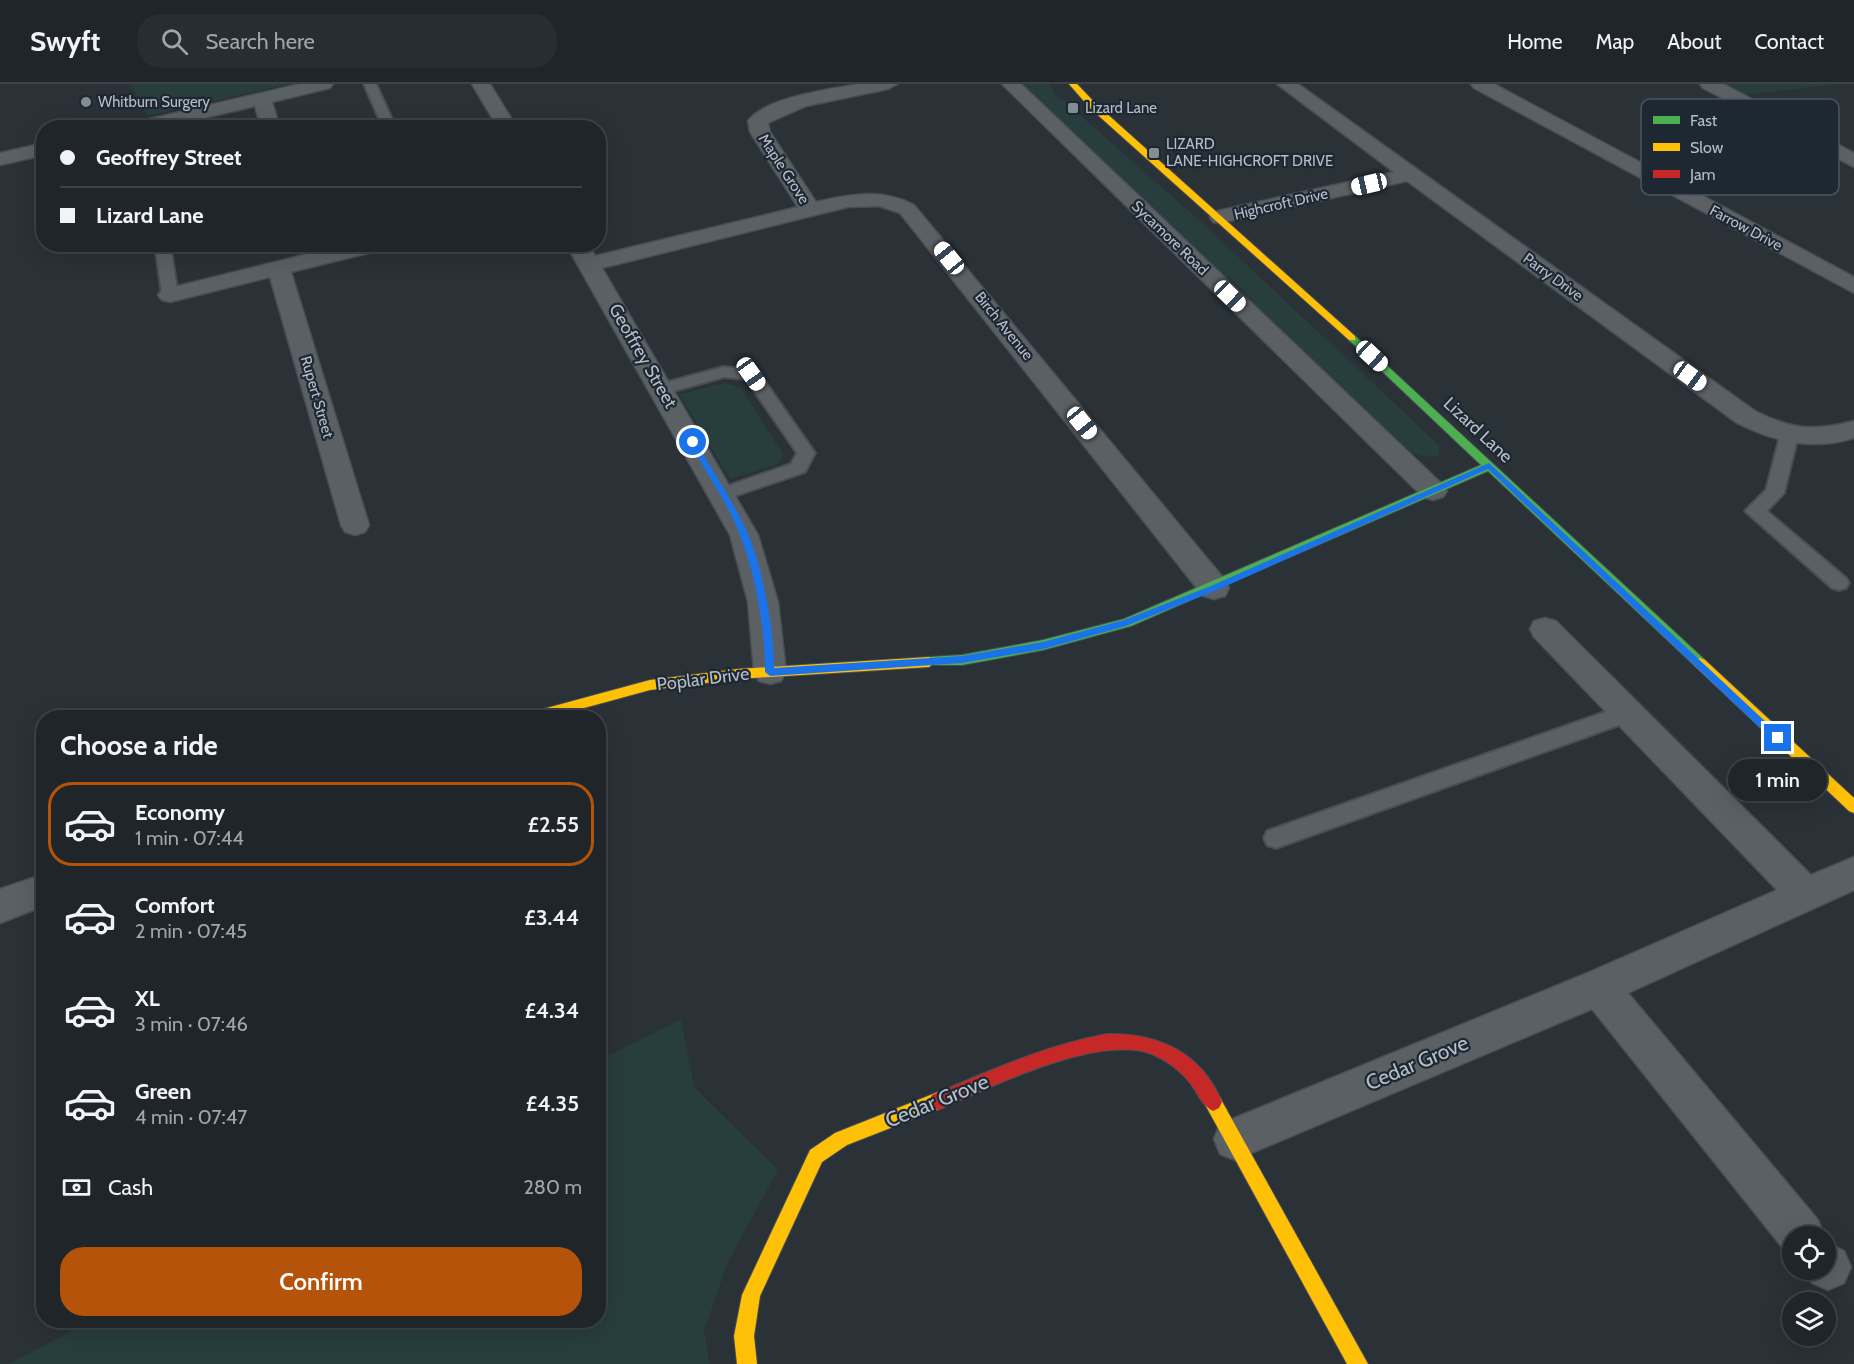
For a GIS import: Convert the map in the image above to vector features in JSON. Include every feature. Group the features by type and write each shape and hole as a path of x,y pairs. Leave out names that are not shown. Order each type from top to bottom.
{"street":[{"path":"171,120 324,84"},
{"path":"482,84 503,120"},
{"name":"Maple Grove","path":"811,210 760,132 758,121 762,115 784,107 888,84"},
{"name":"Sycamore Road","path":"1011,84 1433,491"},
{"name":"Lizard Lane","path":"1073,84 1093,106 1221,217 1489,465 1854,807"},
{"name":"Parry Drive","path":"1286,84 1746,417 1789,436 1843,433"},
{"name":"Farrow Drive","path":"1480,84 1641,171"},
{"path":"1709,84 1737,99"},
{"path":"262,98 269,120"},
{"path":"0,159 36,151"},
{"path":"1839,153 1854,161"},
{"name":"Highcroft Drive","path":"1221,217 1412,174"},
{"name":"Farrow Drive","path":"1686,195 1854,286"},
{"name":"Birch Avenue","path":"606,250 872,198 892,201 908,208 1214,588"},
{"path":"170,295 279,268 310,252"},
{"name":"Geoffrey Street","path":"583,254 663,389 744,535 763,602 770,644 770,672"},
{"name":"Rupert Street","path":"279,268 354,525"},
{"name":"Poplar Drive","path":"559,710 650,686 770,672 962,660 1043,645 1126,623 1214,588 1489,465"},
{"path":"1545,629 1806,895"},
{"name":"Cedar Grove","path":"1235,1139 1599,987 1854,873"},
{"path":"0,906 36,893"},
{"path":"1599,987 1794,1226"},
{"name":"Cedar Grove","path":"747,1364 744,1336 751,1295 816,1156 841,1139 1072,1048 1094,1041 1133,1038 1173,1054 1202,1082 1358,1364"}],"lane":[{"path":"370,84 386,120"},
{"path":"163,252 170,295"},
{"path":"663,389 723,372 751,374 806,453 798,468 723,494"},
{"path":"1789,436 1775,493 1755,511 1839,583"},
{"path":"1276,838 1628,713"}],"green space":[{"path":"131,84 289,84 147,116"},
{"path":"1018,84 1050,84 1055,93 1198,219 1440,446 1438,456 1426,457 1411,453"},
{"path":"1725,84 1839,84 1742,95"},
{"path":"725,383 741,388 784,456 777,465 730,479 679,394"},
{"path":"681,1019 694,1087 778,1170 728,1262 704,1331 710,1364 9,1364 77,1328 606,1328 606,1056"}],"traffic: fast":[{"path":"1352,338 1700,663"},
{"path":"929,662 962,660 1043,645 1127,623 1489,466"}],"traffic: slow":[{"path":"1073,84 1093,106 1352,338"},
{"path":"558,710 650,685 738,674 929,662"},
{"path":"1700,663 1854,807"},
{"path":"747,1364 744,1336 751,1295 816,1156 841,1139 938,1101"},
{"path":"1213,1102 1358,1364"}],"traffic: jam":[{"path":"938,1101 1027,1065 1081,1047 1107,1042 1131,1042 1154,1046 1175,1057 1195,1075 1213,1102"}],"place":[{"name":"Whitburn Surgery","path":"86,102"},
{"name":"Lizard Lane","path":"1073,108"},
{"name":"LIZARD LANE-HIGHCROFT DRIVE","path":"1154,153"}],"route":[{"path":"693,442 744,535 763,602 770,644 770,672 853,665 962,660 1043,645 1126,623 1214,588 1489,465 1778,738"}]}
